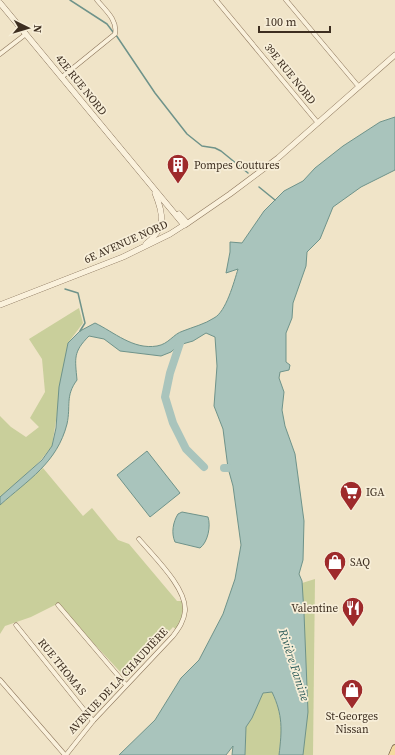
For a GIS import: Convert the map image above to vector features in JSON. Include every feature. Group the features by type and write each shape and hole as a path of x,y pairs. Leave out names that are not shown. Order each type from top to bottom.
{"main road":[{"name":"42E RUE NORD","path":"0,3 146,180 185,224"},
{"name":"42E RUE NORD","path":"138,250 157,232 162,218 161,206 155,193 146,180"},
{"name":"6E AVENUE NORD","path":"1,303 138,250 170,234 185,224"},
{"path":"392,755 395,748"}],"street":[{"path":"62,77 115,34 115,22 97,0"},
{"name":"39E RUE NORD","path":"216,0 318,123"},
{"path":"286,0 359,87"},
{"path":"0,54 26,34"},
{"name":"6E AVENUE NORD","path":"185,224 267,167 395,55"},
{"name":"AVENUE DE LA CHAUDIÈRE","path":"65,755 93,721 173,636 180,626 185,609 179,589 139,539"},
{"path":"58,605 126,685"},
{"name":"RUE THOMAS","path":"16,625 93,721"},
{"path":"0,680 65,755"}],"green space":[{"path":"79,308 83,323 68,343 52,446 40,461 0,498 0,416 11,427 26,437 39,427 30,418 45,392 42,359 29,339"},
{"path":"43,468 83,516 92,508 118,540 129,544 177,601 184,601 185,609 177,630 173,627 126,678 57,604 31,617 5,626 0,634 0,505"},
{"path":"315,579 313,755 303,755 302,583"},
{"path":"272,692 276,701 281,723 279,755 245,755 246,727 252,718 263,693"}],"water":[{"name":"Rivière Famine","path":"395,117 395,170 361,187 333,207 320,239 307,252 306,266 293,303 292,318 286,333 286,362 290,365 289,370 280,372 279,378 284,392 282,410 285,426 295,454 304,521 303,560 299,574 302,581 308,712 303,755 279,755 281,723 276,700 272,692 263,693 252,718 246,727 245,755 232,755 233,746 226,755 119,755 155,720 181,678 199,660 223,614 235,579 241,545 223,429 214,406 217,366 215,337 206,333 193,341 179,345 171,352 161,356 120,351 104,339 89,336 80,347 76,356 77,380 71,391 67,424 56,450 49,460 31,479 0,505 0,497 42,460 52,446 56,428 59,387 68,343 80,331 95,323 132,343 148,347 161,345 180,332 203,324 214,318 222,310 226,303 238,269 226,273 230,252 230,242 242,243 264,211 284,191 303,181 315,168 343,146 380,122"},
{"path":"147,451 180,493 150,517 117,475"},
{"path":"182,512 208,517 208,534 205,542 200,548 175,542 173,535 174,524 178,514"}],"waterway":[{"path":"70,0 107,24 113,32"},
{"path":"116,35 155,93 187,134 202,146 215,148 221,151 248,173"},
{"path":"259,187 275,200"},
{"path":"65,289 78,293 85,323 80,331"},
{"path":"181,340 170,373 165,397 173,423 186,449 204,467"}],"place":[{"name":"Pompes Coutures","path":"178,184"},
{"name":"IGA","path":"351,512"},
{"name":"SAQ","path":"335,582"},
{"name":"Valentine","path":"353,628"},
{"name":"St-Georges Nissan","path":"352,710"}]}
